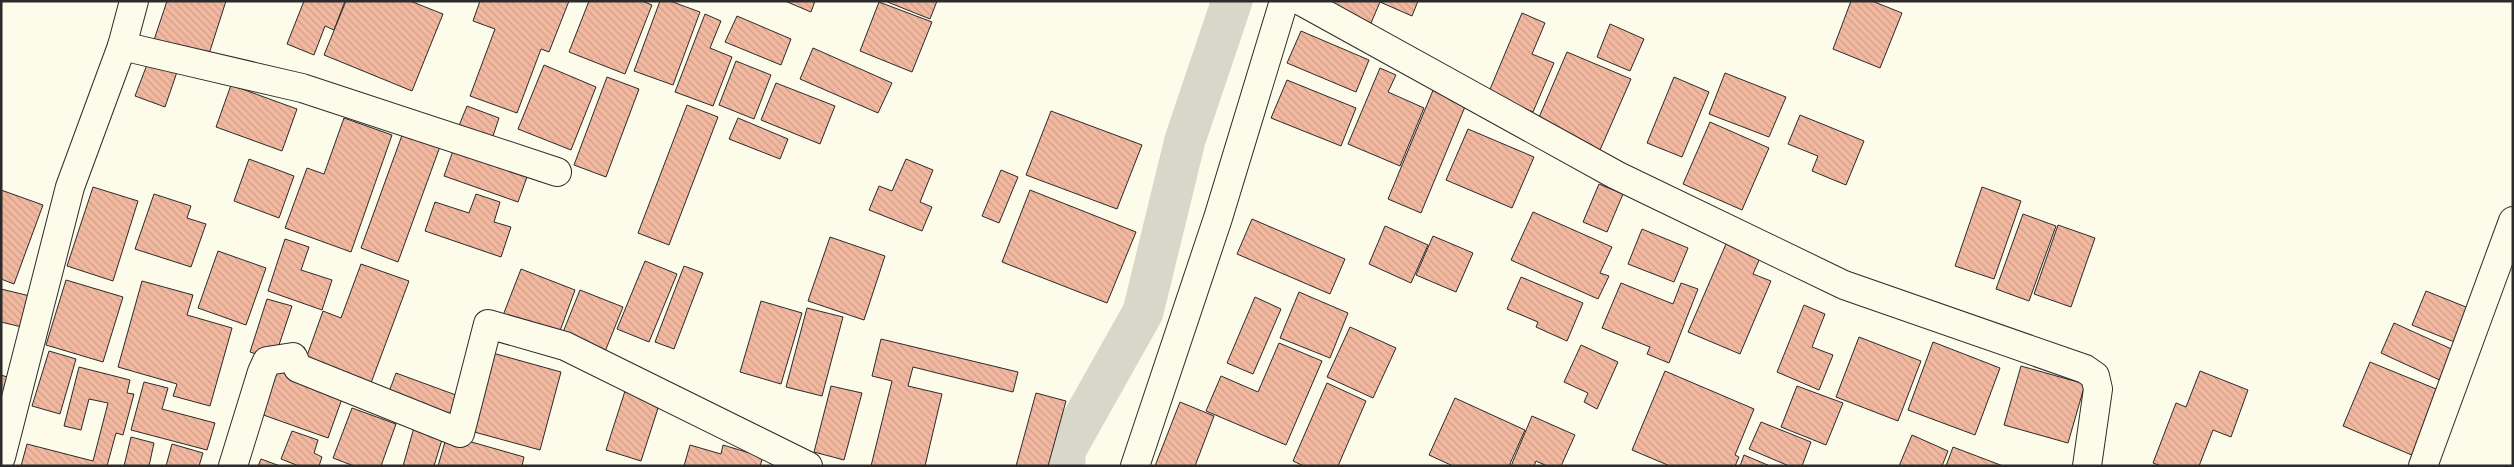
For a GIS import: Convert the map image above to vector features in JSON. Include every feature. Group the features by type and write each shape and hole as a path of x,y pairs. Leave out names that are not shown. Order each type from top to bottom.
{"street":[{"path":"1,457 70,187 122,46 134,1"},
{"path":"1135,466 1218,218 1284,1"},
{"path":"1301,1 1616,175 1844,285 2085,369 2095,376 2098,389 2087,466"},
{"path":"122,46 302,88 557,172"},
{"path":"2423,466 2513,221"},
{"path":"233,466 262,372 268,361 293,357 298,368 460,433 488,324 565,346 808,466"}],"building":[{"path":"167,1 226,1 208,57 154,40"},
{"path":"304,1 345,1 334,30 325,26 314,55 287,44"},
{"path":"346,1 410,1 443,14 412,91 324,55"},
{"path":"480,1 569,1 549,52 541,49 517,113 470,96 495,29 473,21"},
{"path":"589,1 642,1 652,5 625,74 569,52"},
{"path":"660,1 670,1 700,12 673,85 634,71"},
{"path":"785,1 815,1 811,12"},
{"path":"885,1 937,1 930,19"},
{"path":"1332,1 1418,1 1412,16 1380,2 1371,23 1331,4"},
{"path":"1851,1 1872,1 1902,13 1880,68 1833,49"},
{"path":"879,2 932,22 912,72 860,51"},
{"path":"1522,13 1545,23 1532,54 1554,63 1533,112 1488,94"},
{"path":"705,14 721,21 710,48 732,57 713,106 675,92"},
{"path":"737,16 791,39 781,65 725,42"},
{"path":"1610,24 1644,39 1630,71 1597,57"},
{"path":"1301,31 1369,60 1356,92 1287,63"},
{"path":"813,48 892,83 878,113 800,79"},
{"path":"1567,52 1631,79 1600,150 1537,122"},
{"path":"736,61 771,75 754,119 719,105"},
{"path":"148,62 177,72 165,107 135,96"},
{"path":"544,65 596,87 571,150 518,129"},
{"path":"1380,68 1396,75 1388,92 1424,108 1400,166 1348,144"},
{"path":"1725,73 1786,97 1769,137 1709,114"},
{"path":"607,77 639,89 606,177 574,165"},
{"path":"1674,77 1709,92 1682,157 1647,143"},
{"path":"1287,80 1356,108 1341,146 1271,118"},
{"path":"776,83 835,106 820,144 761,120"},
{"path":"1436,83 1469,97 1421,213 1388,199"},
{"path":"231,85 297,109 282,151 216,127"},
{"path":"687,105 718,117 669,245 638,233"},
{"path":"467,106 499,118 491,142 458,128"},
{"path":"1051,111 1142,145 1117,209 1026,175"},
{"path":"1800,115 1864,141 1846,185 1812,171 1818,156 1788,144"},
{"path":"344,118 392,135 351,252 285,228 307,168 324,174"},
{"path":"738,118 788,139 780,159 729,139"},
{"path":"1710,122 1769,148 1742,210 1683,184"},
{"path":"405,127 442,141 398,262 361,248"},
{"path":"1468,129 1534,157 1512,208 1446,180"},
{"path":"454,148 528,174 518,202 444,176"},
{"path":"249,159 294,176 279,218 234,201"},
{"path":"906,159 933,170 920,202 932,207 922,231 869,210 879,186 892,191"},
{"path":"1001,170 1018,177 999,223 982,216"},
{"path":"1599,184 1623,194 1607,232 1583,222"},
{"path":"93,187 138,201 113,281 67,266"},
{"path":"1982,187 2021,201 1994,279 1955,266"},
{"path":"1,190 43,205 14,284 1,279"},
{"path":"1030,190 1136,232 1107,303 1002,262"},
{"path":"154,194 191,206 187,218 206,224 191,267 135,249"},
{"path":"476,194 500,202 494,222 511,227 501,257 425,231 435,202 469,213"},
{"path":"1533,212 1612,247 1600,273 1609,276 1598,299 1511,260"},
{"path":"2023,214 2056,226 2029,301 1996,289"},
{"path":"1252,219 1345,259 1330,294 1237,254"},
{"path":"2058,225 2095,238 2071,307 2034,294"},
{"path":"1385,226 1428,245 1411,283 1369,264"},
{"path":"1642,229 1688,248 1674,282 1628,264"},
{"path":"1433,236 1473,253 1456,292 1416,275"},
{"path":"830,237 885,256 864,320 808,301"},
{"path":"285,239 309,247 301,270 332,280 322,310 268,291"},
{"path":"1726,244 1760,258 1753,274 1771,281 1740,354 1688,332"},
{"path":"218,251 266,268 246,325 198,308"},
{"path":"645,261 677,274 649,342 617,329"},
{"path":"361,264 409,281 368,391 303,367 323,311 341,318"},
{"path":"684,266 703,273 674,349 655,342"},
{"path":"521,269 575,290 557,339 502,318"},
{"path":"1521,277 1583,303 1567,341 1536,327 1538,322 1507,309"},
{"path":"66,280 123,297 103,362 46,345"},
{"path":"142,281 193,295 187,315 232,328 210,406 173,396 177,384 118,367"},
{"path":"1621,283 1673,304 1681,283 1698,289 1669,363 1647,354 1650,347 1602,328"},
{"path":"1,289 30,296 22,327 1,322"},
{"path":"580,290 623,307 604,354 561,337"},
{"path":"2426,291 2471,309 2457,343 2412,325"},
{"path":"1299,292 1348,313 1330,358 1280,338"},
{"path":"1255,297 1281,309 1253,374 1227,363"},
{"path":"267,299 292,306 274,360 250,352"},
{"path":"761,301 802,313 781,384 740,372"},
{"path":"1804,305 1825,314 1812,347 1833,355 1819,390 1777,372"},
{"path":"807,308 843,317 822,396 786,387"},
{"path":"2394,323 2458,352 2444,382 2381,353"},
{"path":"1350,327 1396,348 1373,398 1327,377"},
{"path":"1859,337 1921,361 1898,421 1836,397"},
{"path":"881,339 1018,372 1013,392 913,367 908,386 942,394 925,466 871,466 892,381 872,376"},
{"path":"1933,342 2000,368 1975,435 1908,410"},
{"path":"1279,343 1322,361 1286,445 1206,411 1221,376 1258,392"},
{"path":"1581,345 1618,362 1597,409 1584,402 1588,393 1564,382"},
{"path":"49,351 76,359 60,414 32,406"},
{"path":"489,352 561,372 540,450 467,430"},
{"path":"273,362 343,396 328,438 255,412"},
{"path":"2370,362 2441,391 2414,456 2343,426"},
{"path":"2021,366 2085,384 2068,443 2004,425"},
{"path":"79,367 130,380 127,393 134,394 123,435 116,433 107,466 21,466 27,444 93,461 108,403 89,399 81,430 64,426"},
{"path":"1665,371 1754,409 1735,455 1739,457 1735,466 1670,466 1632,450"},
{"path":"2200,371 2248,390 2231,437 2213,430 2199,466 2161,466 2153,463 2176,403 2186,407"},
{"path":"396,373 464,398 455,422 387,397"},
{"path":"1,375 13,379 1,409"},
{"path":"144,382 168,388 162,409 215,423 207,450 131,430"},
{"path":"1327,383 1366,401 1338,466 1304,466 1293,461"},
{"path":"831,386 862,393 844,460 814,452"},
{"path":"1797,386 1843,403 1826,445 1781,427"},
{"path":"625,391 660,402 641,461 606,450"},
{"path":"1036,393 1066,401 1048,466 1016,466"},
{"path":"1455,398 1525,430 1509,466 1453,466 1429,455"},
{"path":"1180,402 1214,416 1195,466 1155,466"},
{"path":"352,408 396,424 381,466 354,466 333,458"},
{"path":"1532,416 1575,435 1561,466 1547,466 1536,461 1534,466 1511,466"},
{"path":"1761,422 1811,442 1802,466 1789,466 1749,449"},
{"path":"415,424 444,433 434,466 403,466"},
{"path":"292,431 318,440 314,453 322,457 319,466 299,466 281,459"},
{"path":"447,435 524,457 522,466 438,466"},
{"path":"1912,435 1948,451 1942,466 1899,466"},
{"path":"131,437 154,443 149,466 124,466"},
{"path":"172,444 203,453 199,466 166,466"},
{"path":"690,445 721,454 723,445 763,457 760,466 684,466"},
{"path":"1953,447 2003,466 1946,466"},
{"path":"1744,455 1770,466 1740,466"},
{"path":"261,459 280,466 258,466"}],"waterway":[{"path":"1065,466 1065,451 1143,312 1185,140 1232,1"}]}
